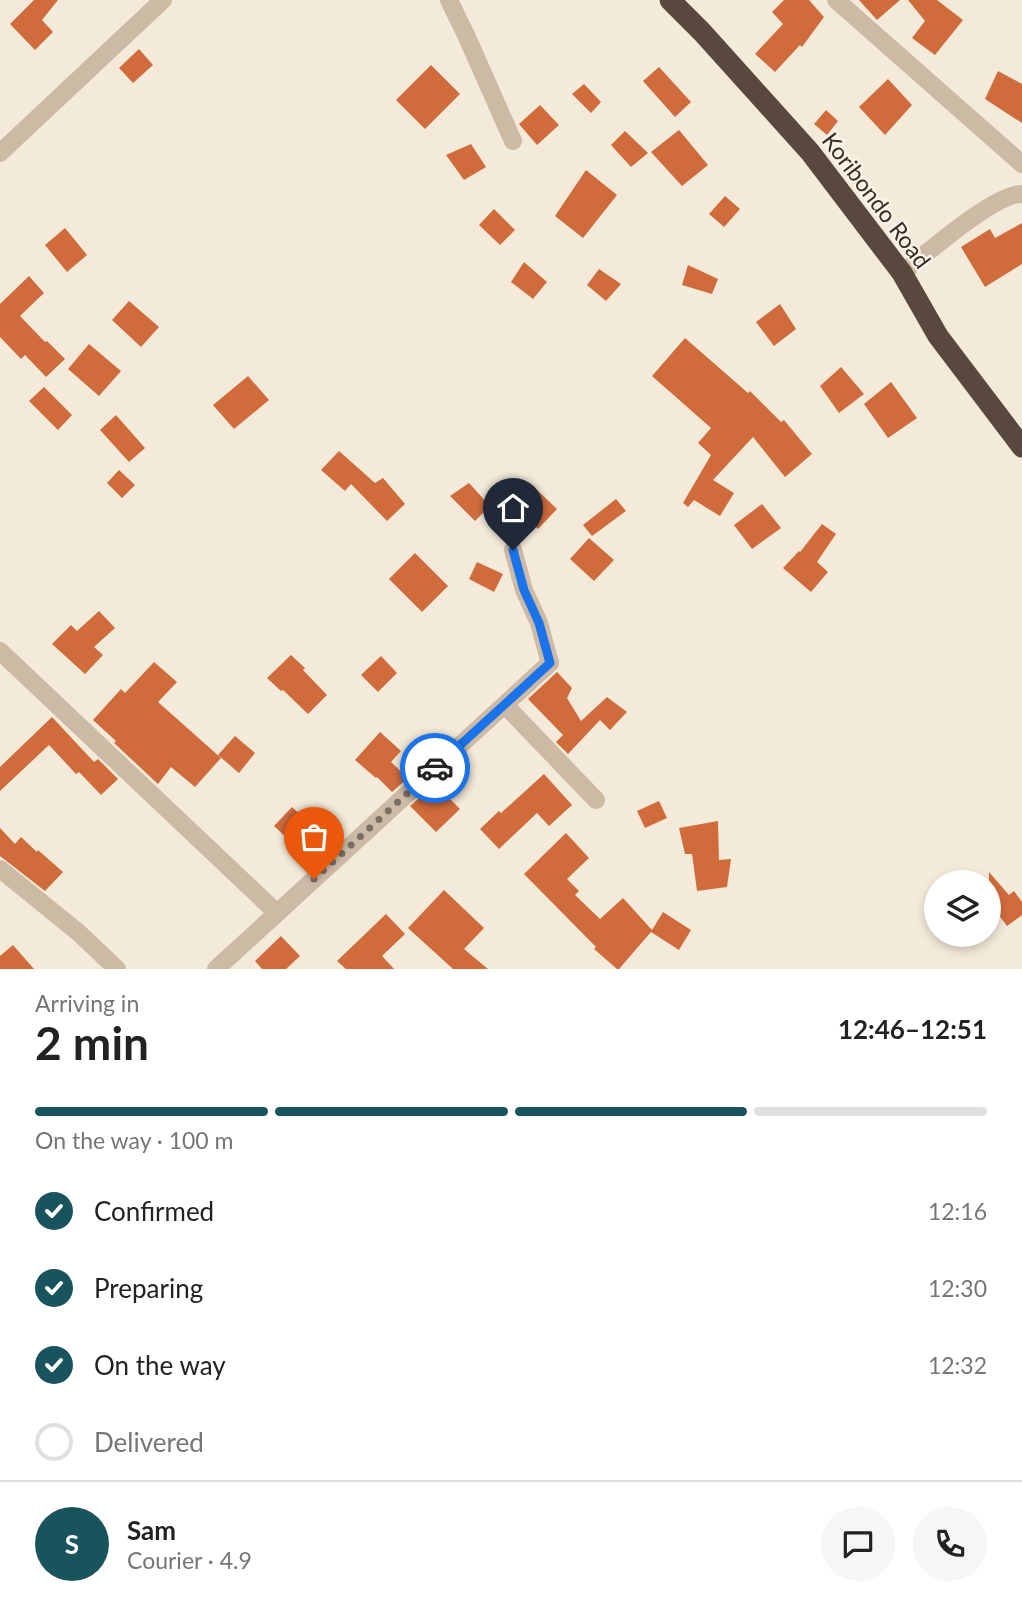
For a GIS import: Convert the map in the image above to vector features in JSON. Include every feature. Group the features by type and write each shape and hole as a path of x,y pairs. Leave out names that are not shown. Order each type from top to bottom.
{"highway":[{"name":"Koribondo Road","path":"670,0 810,152 902,273 938,336 1022,447"}],"street":[{"path":"0,153 163,0"},
{"path":"449,0 513,141"},
{"path":"836,0 1022,164"},
{"path":"902,273 985,208 1014,194 1022,194"},
{"path":"216,969 550,663 513,550"},
{"path":"0,651 277,913"},
{"path":"505,705 596,800"},
{"path":"0,869 79,933 117,969"}],"building":[{"path":"34,0 58,0 42,20 53,32 35,50 10,24"},
{"path":"784,0 809,0 824,17 802,47 800,45 775,72 755,54 783,24 772,12"},
{"path":"859,0 900,0 877,20"},
{"path":"908,0 937,0 963,20 935,55 912,38 925,21"},
{"path":"139,49 153,65 133,83 119,68"},
{"path":"431,65 460,94 425,129 396,100"},
{"path":"659,67 691,102 675,117 643,81"},
{"path":"998,71 1022,84 1022,123 985,99"},
{"path":"888,79 912,105 885,135 859,107"},
{"path":"584,84 601,102 591,113 572,94"},
{"path":"540,105 559,125 537,145 519,124"},
{"path":"826,110 838,121 827,135 814,124"},
{"path":"679,130 708,165 682,186 651,152"},
{"path":"625,131 648,153 631,167 611,145"},
{"path":"471,144 486,167 464,180 446,155"},
{"path":"586,170 617,195 583,238 555,216"},
{"path":"725,196 740,209 724,227 709,214"},
{"path":"494,209 515,230 500,245 479,225"},
{"path":"1022,223 1022,264 985,287 961,247 990,229 995,238"},
{"path":"65,228 87,255 67,272 45,245"},
{"path":"524,262 547,282 533,299 511,282"},
{"path":"688,265 718,279 712,294 682,285"},
{"path":"599,269 621,284 606,301 587,285"},
{"path":"29,276 44,293 20,316 65,359 46,377 25,355 21,359 0,337 0,304"},
{"path":"129,301 159,327 141,347 112,320"},
{"path":"780,304 796,329 774,346 756,322"},
{"path":"685,338 748,393 750,391 781,422 784,420 812,454 785,477 753,437 713,480 734,493 720,516 694,500 688,507 683,503 711,455 698,443 711,428 652,376"},
{"path":"89,344 121,371 99,396 68,369"},
{"path":"841,367 864,394 839,413 820,386"},
{"path":"248,376 269,400 234,429 213,405"},
{"path":"891,382 917,418 888,438 864,404"},
{"path":"44,387 72,415 58,430 29,401"},
{"path":"116,415 145,448 129,462 100,430"},
{"path":"339,451 375,483 383,478 405,504 387,521 351,484 345,491 321,470"},
{"path":"119,470 135,485 122,498 107,483"},
{"path":"469,483 490,506 475,521 450,496"},
{"path":"535,488 557,509 538,529 516,509"},
{"path":"616,499 626,511 592,536 583,525"},
{"path":"762,504 781,528 752,549 734,525"},
{"path":"822,524 836,534 817,562 828,572 811,592 783,568 800,552"},
{"path":"589,538 614,560 594,581 570,559"},
{"path":"415,553 448,586 422,612 389,579"},
{"path":"477,562 503,574 494,592 469,579"},
{"path":"99,611 115,628 94,647 103,655 85,674 52,644 71,625 77,631"},
{"path":"291,655 327,695 308,714 267,678"},
{"path":"381,656 397,673 378,692 361,675"},
{"path":"154,662 177,682 158,702 221,758 195,787 171,767 158,784 93,720 121,689 125,693"},
{"path":"557,672 572,688 567,698 581,721 607,697 627,712 610,730 600,720 568,754 556,742 563,735 528,699"},
{"path":"52,717 94,762 98,759 118,779 101,795 79,772 76,774 49,745 0,791 0,767"},
{"path":"380,732 401,751 391,762 408,778 392,792 355,760"},
{"path":"235,736 255,753 239,773 218,755"},
{"path":"544,774 572,805 549,826 537,813 499,849 480,829"},
{"path":"435,784 460,809 436,832 410,806"},
{"path":"659,801 667,818 645,828 637,811"},
{"path":"292,807 324,837 306,856 274,826"},
{"path":"718,821 719,860 731,859 727,887 697,891 692,854 685,854 679,828"},
{"path":"0,828 15,844 21,837 63,872 45,891 0,856"},
{"path":"566,833 589,858 567,879 579,891 575,895 600,919 623,898 652,930 663,912 691,930 679,950 651,932 617,969 594,949 596,947 524,874"},
{"path":"1001,886 1009,895 1014,891 1022,902 1022,915 1007,926 1001,918"},
{"path":"444,890 484,928 464,949 488,969 453,969 408,928"},
{"path":"386,914 405,934 382,956 394,969 346,969 337,961"},
{"path":"281,936 300,956 286,969 262,969 255,961"},
{"path":"13,945 34,969 0,969 0,956"}],"way so far":[{"path":"314,879 435,768"}],"route":[{"path":"435,768 550,663 513,550"}]}
